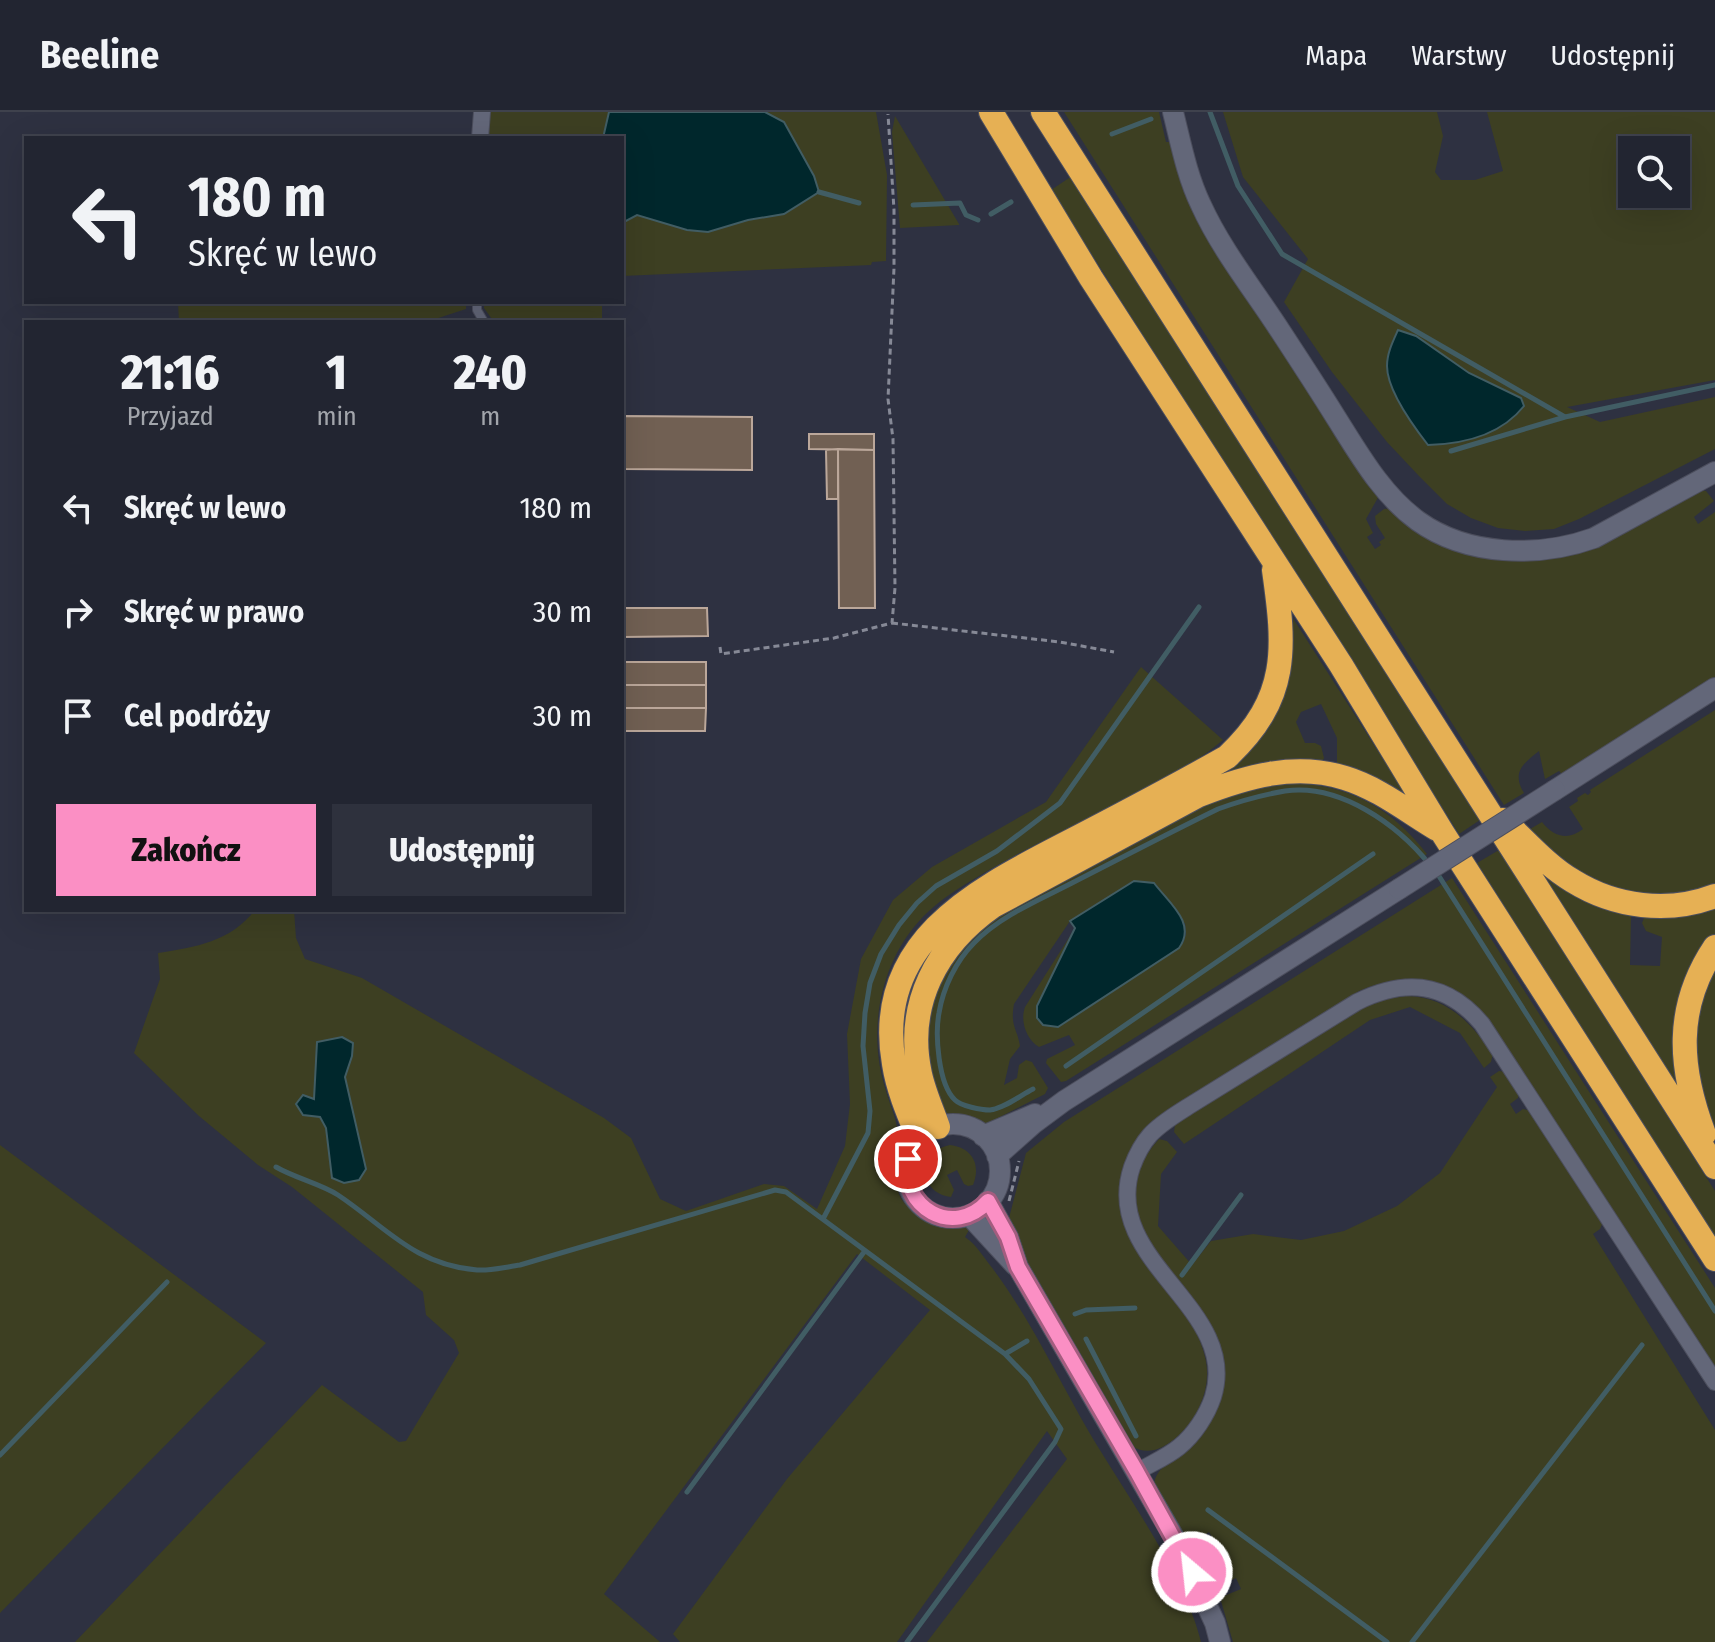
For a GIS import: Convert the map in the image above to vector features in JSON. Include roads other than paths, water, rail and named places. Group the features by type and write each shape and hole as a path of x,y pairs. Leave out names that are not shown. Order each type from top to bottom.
{"highway":[{"path":"991,112 1091,278 1341,665 1442,832 1715,1259"},
{"path":"1043,112 1715,1165"},
{"path":"929,1133 899,1088 891,1043 895,999 914,955 935,927 975,892 1152,799 1227,757 1238,747 1266,707 1278,679 1282,633 1274,564"},
{"path":"929,1133 916,1042 918,1012 939,958 974,920 993,906 1199,795 1257,775 1302,771 1344,777 1376,791 1442,832"},
{"path":"1481,800 1570,880 1603,897 1639,905 1663,906 1691,904 1715,896"},
{"path":"1715,947 1695,982 1684,1029 1683,1057 1698,1118 1715,1165"}],"street":[{"path":"480,136 482,112"},
{"path":"1173,112 1185,165 1206,216 1370,472 1418,521 1455,541 1473,546 1505,550 1575,545 1594,538 1715,472"},
{"path":"997,1156 1064,1101 1715,688"},
{"path":"1137,1472 1178,1449 1208,1409 1216,1386 1214,1357 1202,1327 1140,1243 1130,1219 1129,1177 1139,1152 1148,1137 1162,1124 1189,1106 1357,1002 1387,989 1415,987 1440,992 1461,1004 1482,1024 1715,1382"},
{"path":"983,1136 1064,1101"},
{"path":"997,1204 969,1215 952,1218 936,1215 921,1206 911,1192 906,1167 910,1152 929,1133 962,1125 983,1136 997,1156 997,1204 1018,1267 1137,1472 1199,1587 1220,1642"},
{"path":"969,1215 1018,1267"}],"waterway":[{"path":"1210,112 1238,186 1282,254 1565,417"},
{"path":"1112,134 1151,119"},
{"path":"819,192 859,203"},
{"path":"991,214 1011,202"},
{"path":"913,205 960,203 966,215 978,220"},
{"path":"1451,451 1565,417 1715,385"},
{"path":"823,1219 868,1133 870,1111 863,1046 865,1013 870,983 881,954 899,925 936,886 997,851 1060,803 1199,607"},
{"path":"1033,1089 995,1109 962,1104 949,1093 941,1071 938,1046 941,1004 956,966 984,933 1020,909 1218,809 1285,791 1306,790 1347,800 1402,835 1430,865"},
{"path":"1066,1066 1373,854"},
{"path":"1437,873 1715,1311"},
{"path":"276,1167 338,1195 418,1253 455,1267 477,1270 520,1265 775,1190 786,1192 1005,1354 1029,1379 1061,1429 1055,1442 907,1642"},
{"path":"1182,1275 1241,1195"},
{"path":"687,1492 864,1252"},
{"path":"0,1455 167,1282"},
{"path":"1075,1314 1086,1310 1135,1308"},
{"path":"1086,1339 1136,1436"},
{"path":"1005,1354 1027,1341"},
{"path":"1412,1642 1642,1345"},
{"path":"1208,1510 1387,1642"}]}
